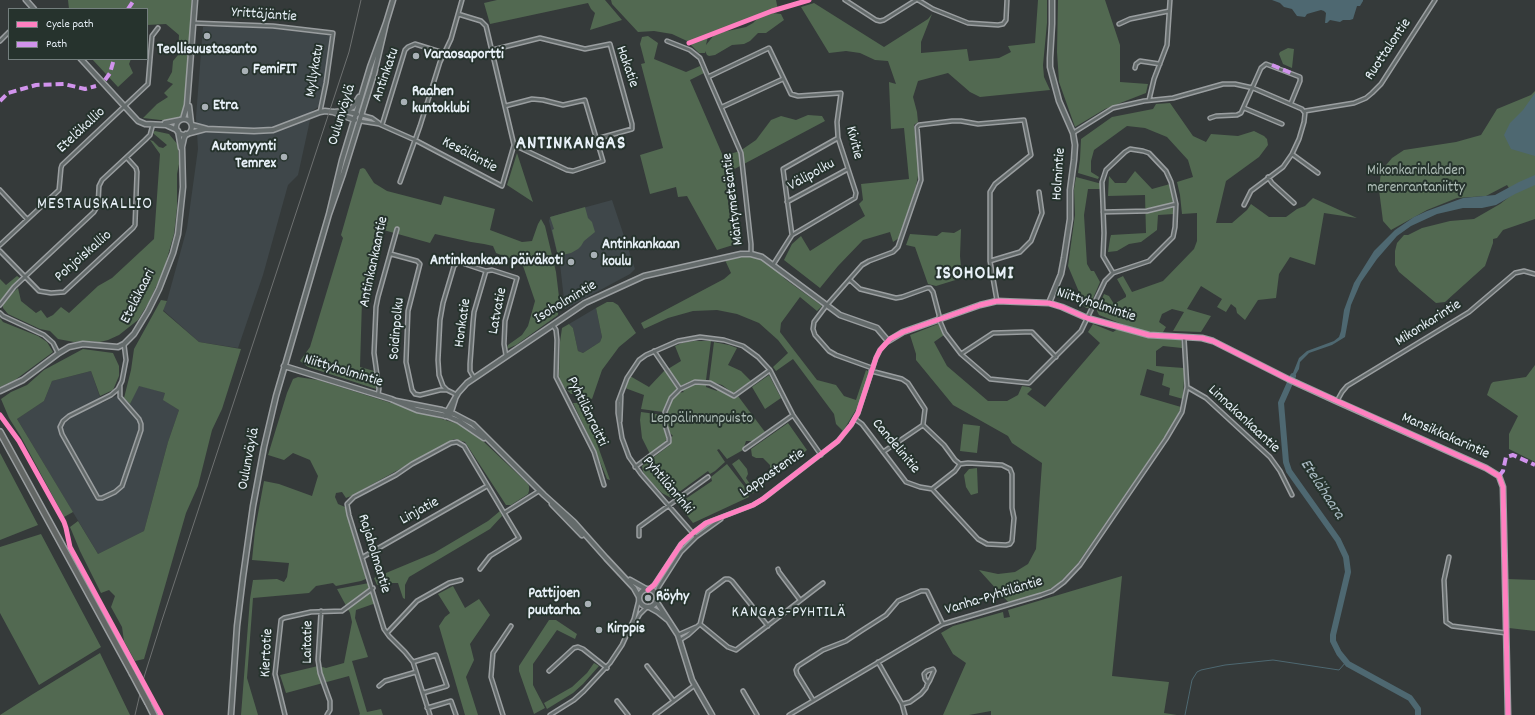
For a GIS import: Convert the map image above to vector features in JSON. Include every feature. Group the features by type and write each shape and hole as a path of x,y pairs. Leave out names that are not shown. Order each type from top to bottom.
{"highway":[{"path":"0,432 154,715"}],"street":[{"path":"26,0 32,8"},
{"path":"178,131 177,125 182,120 186,110 188,98 194,0"},
{"name":"Oulunväylä","path":"329,214 354,119 393,0"},
{"path":"400,182 436,72 449,44 462,0"},
{"path":"845,0 880,21 917,0 923,1 933,9 968,23 998,25 1003,24 1006,20 1007,0"},
{"name":"Holmintie","path":"1049,303 1061,274 1070,219 1070,190 1075,151 1073,133 1059,101 1050,67 1052,0"},
{"path":"1149,100 1154,79 1168,39 1170,0"},
{"name":"Ruottalontie","path":"1305,111 1354,103 1366,98 1372,93 1381,84 1435,0"},
{"path":"1119,24 1130,19 1169,11"},
{"name":"Kesäläntie","path":"362,115 372,118 502,186 514,145 486,26 484,23 458,14"},
{"name":"Yrittäjäntie","path":"193,23 273,26 333,34"},
{"name":"Eteläkallio","path":"0,245 60,190 62,165 148,84 152,36 158,28"},
{"name":"Oulunväylä","path":"231,715 238,626 247,544 264,447 284,366 329,214 376,69 384,29"},
{"path":"0,41 8,33"},
{"name":"Myllykatu","path":"320,112 333,34"},
{"name":"Hakatie","path":"492,50 540,38 585,49 610,44 632,124 632,129 596,139"},
{"name":"Mäntymetsäntie","path":"667,41 690,50 700,58 741,153 751,254"},
{"name":"Antinkatu","path":"381,124 405,50 415,44 444,53"},
{"path":"708,77 769,48 783,79 722,107"},
{"path":"82,60 138,121 145,124 161,124 187,120 192,124 207,129 254,131 272,130 320,112 345,111 362,115"},
{"path":"1135,68 1136,64 1140,61 1160,64"},
{"path":"1210,118 1241,113 1263,65 1266,64 1272,65 1301,78 1291,103"},
{"name":"Kivitie","path":"783,79 789,91 795,96 841,93 837,122 838,138 856,193 855,198 792,235"},
{"path":"345,111 356,103 367,80"},
{"path":"1073,133 1113,108 1149,100 1173,98 1223,84 1235,84 1253,88 1291,103 1305,111 1304,122 1299,139 1292,154 1282,166 1250,191 1244,205"},
{"path":"188,98 192,124 188,134"},
{"path":"505,106 532,99 563,105 585,100 603,161 573,171 567,170 514,145"},
{"path":"1244,108 1282,124"},
{"path":"333,112 360,121"},
{"path":"883,452 923,425 925,409 908,383 902,379 832,354 815,335 813,329 814,322 826,306 866,262 893,252 898,247 921,180 918,126 952,121 978,124 1024,120 1031,155 995,184 990,192 990,261 996,301"},
{"name":"Kesäläntie","path":"360,121 381,124"},
{"path":"0,305 8,293 94,212 98,205 100,183 148,137 153,124"},
{"path":"161,124 169,126 181,134 188,134 207,129"},
{"name":"Eteläkaari","path":"178,131 182,152"},
{"name":"Eteläkaari","path":"0,393 29,376 69,347 78,344 115,347 124,344 134,334 148,311 161,284 173,253 178,234 181,209 183,142 188,134"},
{"path":"773,265 792,235 783,169 838,138"},
{"path":"850,280 860,289 896,298 930,288 945,334 961,354 990,379 1030,383 1081,330 1105,281 1114,273 1149,261 1171,240 1174,233 1176,204 1171,182 1166,171 1147,152 1129,150 1124,152 1103,175 1103,256 1114,273"},
{"path":"1292,154 1318,173"},
{"name":"Pohjoiskallio","path":"25,277 39,292 64,292 133,228 136,222 137,172 136,168 127,158"},
{"name":"Välipolku","path":"787,202 848,169"},
{"path":"1268,177 1294,204"},
{"path":"0,190 27,220"},
{"path":"990,261 1020,252 1031,241 1042,213 1039,192"},
{"path":"1103,212 1147,211 1176,204"},
{"name":"Antinkankaantie","path":"378,395 379,389 374,353 376,307 398,229"},
{"path":"0,251 25,277"},
{"name":"Soidinpolku","path":"390,254 417,261 420,264 408,306 407,318 406,362 412,390 415,394 420,395 440,390 447,390"},
{"name":"Isoholmintie","path":"456,396 463,386 474,378 553,324 593,299 644,276 720,257 741,254 759,255 826,306 849,320 877,328 888,341"},
{"path":"448,414 456,396 447,390 442,382 438,367 440,320 443,303 454,266 457,263 486,271"},
{"name":"Latvatie","path":"486,271 492,270 517,278 505,321 504,344 506,356"},
{"name":"Honkatie","path":"474,378 470,371 472,322 486,271"},
{"name":"Mikonkarintie","path":"1336,401 1347,386 1469,312 1515,273 1524,271 1535,274"},
{"name":"Niittyholmintie","path":"888,341 903,332 980,305 996,301 1049,303 1087,318 1148,335 1184,337"},
{"path":"0,313 3,316 44,335 53,343 59,353"},
{"name":"Pyhtilänraitti","path":"553,324 556,330 557,340 556,377 594,452 604,485"},
{"path":"961,354 992,333 1032,332 1056,357"},
{"name":"Pyhtilänrinki","path":"696,537 635,467 623,443 620,423 621,393 627,378 636,364 643,357 678,341 689,338 707,337 724,340 736,343 750,350 770,370 793,415 821,455"},
{"name":"Mansikkakarintie","path":"1184,337 1202,338 1213,341 1294,382 1486,468 1499,476 1503,487 1508,715"},
{"name":"Vanha-Pyhtiläntie","path":"789,715 943,624 1041,595 1052,591 1064,582 1080,565 1182,412 1187,387 1184,337"},
{"name":"Lappastentie","path":"648,590 654,585 681,544 693,533 706,523 723,518 763,499 838,441 855,418 861,406 878,354 888,341"},
{"path":"120,386 113,393 69,416 63,421 60,427 62,434 98,498 115,492 122,486 141,430 139,419 120,397 119,391 126,360 124,344"},
{"path":"654,351 680,389"},
{"name":"Niittyholmintie","path":"284,366 378,395 417,410 448,414 472,424 540,490 567,521 590,541 622,575"},
{"path":"635,467 669,442 665,425 665,412 671,398 680,389 695,382 708,382 734,396 770,370"},
{"name":"Linnakankaantie","path":"1187,387 1206,398 1270,457 1280,471 1292,495"},
{"path":"745,449 793,415"},
{"name":"Candelinitie","path":"855,418 862,424 906,482 932,489"},
{"path":"923,425 944,445 955,460 960,464"},
{"name":"Rajaholmantie","path":"430,715 412,662 405,652 387,633 348,508 348,502 354,497 396,475 412,464 455,442 459,442 464,446 519,538 490,556 480,569"},
{"path":"960,464 1002,465 1010,469 1012,474 1012,508 1014,518 1014,532 1010,544 987,544 978,539 932,489 960,464"},
{"path":"639,536 639,527 708,477"},
{"name":"Linjatie","path":"363,557 487,486"},
{"path":"504,513 540,490"},
{"name":"Lappastentie","path":"656,600 658,588 681,552 696,537 723,518"},
{"path":"1449,557 1444,580 1446,622 1452,626 1506,633"},
{"path":"778,569 800,600"},
{"path":"622,575 654,592 658,606 678,635 690,674 712,715"},
{"path":"622,575 634,588 641,604 658,612 671,623"},
{"path":"680,640 700,624 708,592 722,580 727,579 732,581 768,626"},
{"path":"387,633 417,601 449,583 461,580"},
{"path":"700,624 728,647 736,650 823,583"},
{"name":"Kiertotie","path":"285,715 275,674 280,624 284,618 321,611 342,611 373,588"},
{"path":"627,635 636,614 639,598 642,592 648,590"},
{"path":"813,700 797,674 796,670 798,666 823,650 846,641 886,615 898,601 921,591 927,591 943,624"},
{"path":"550,715 574,700 607,668 640,614 648,607 653,605 656,600"},
{"name":"Laitatie","path":"321,611 318,660 320,673 330,701 330,710 327,715"},
{"path":"503,715 490,677 493,653 511,626"},
{"path":"678,635 696,627"},
{"path":"549,671 574,648 578,647 583,649 607,668"},
{"path":"412,662 436,655 447,686 423,693"},
{"path":"878,662 902,704 905,715"},
{"path":"647,666 674,700"},
{"path":"902,704 917,698 928,683 934,672 933,669 924,674 924,678 928,683"},
{"path":"379,686 385,681 416,672"},
{"path":"655,715 695,685"},
{"path":"743,691 757,715"},
{"path":"427,708 451,701 456,715"},
{"path":"617,701 628,715"}],"shaded area":[{"path":"248,26 330,35 331,41 320,106 312,111 298,175 288,185 263,275 238,348 199,342 163,310 167,301 187,228 190,207 198,149 196,117 203,27"},
{"name":"Antinkankaan koulu","path":"612,200 635,269 630,274 565,309 560,264 549,221 550,217"},
{"path":"596,308 602,337 600,342 583,353 578,351 573,328 569,324"},
{"path":"91,371 102,403 120,394 130,404 138,385 165,393 164,400 179,410 168,442 144,531 98,554 17,419 44,401 52,381"}],"green space":[{"path":"68,0 192,0 186,102 183,116 178,120 169,121 143,118 157,104 168,97 164,93 173,84 167,81 172,72 173,61 178,55 179,35 166,24 148,25 148,8 69,8"},
{"path":"497,0 605,0 622,20 590,30 595,13 588,3 490,24 484,3"},
{"path":"611,0 776,0 778,10 772,13 781,14 784,20 766,33 758,33 750,41 744,44 732,45 715,55 709,56 705,51 705,53 699,53 687,41 672,34 654,31 638,32 612,4","holes":["758,18 746,27 714,35 706,45 708,36"]},
{"path":"1038,0 1047,0 1047,23 1043,65 1044,77 1050,90 980,97 970,92 948,73 918,81 913,97 918,122 914,125 919,171 916,186 899,238 893,242 890,232 863,240 838,266 820,288 784,260 792,244 801,236 810,251 865,216 859,204 863,200 861,184 909,179 904,128 891,129 889,82 896,84 888,61 875,60 860,53 846,51 829,53 801,7 814,3 884,47 928,19 932,14 921,42 921,53 967,49 969,61 999,58 1011,52 1008,46 1035,43"},
{"path":"1058,0 1105,0 1120,45 1120,82 1148,84 1146,93 1105,109 1075,127 1059,82 1057,52"},
{"path":"648,36 658,43 654,59 686,72 700,66 704,73 690,80 723,156 740,151 756,140 771,120 781,116 796,120 808,115 822,116 825,121 725,174 733,245 717,250 687,196 678,197 676,187 650,194 640,155 663,148 641,64 645,63 640,44 642,37"},
{"path":"1288,48 1294,49 1292,68 1283,64 1279,54"},
{"path":"93,60 131,60 129,64 133,73 118,87"},
{"name":"Mikonkarinlahden merenrantaniitty","path":"1535,91 1535,219 1503,230 1497,238 1493,239 1485,266 1445,302 1436,303 1399,272 1395,265 1395,251 1397,243 1404,235 1408,235 1422,228 1450,221 1474,219 1500,204 1513,194 1507,185 1486,196 1457,198 1427,210 1391,230 1383,221 1379,190 1381,171 1392,158 1404,150 1456,142 1481,135 1497,109 1531,95"},
{"path":"1170,103 1193,136 1206,142 1211,134 1238,136 1254,131 1267,139 1268,145 1259,157 1226,181 1216,223 1232,223 1247,210 1251,204 1269,217 1286,217 1297,209 1305,206 1313,198 1357,218 1324,213 1315,265 1290,257 1279,274 1276,298 1258,300 1245,320 1237,313 1236,308 1231,304 1226,312 1217,307 1222,299 1201,286 1187,309 1211,316 1201,332 1173,331 1184,312 1172,309 1162,314 1159,322 1166,327 1162,334 1144,331 1122,324 1099,315 1097,311 1104,294 1109,296 1114,304 1126,297 1117,279 1123,276 1132,292 1163,281 1194,249 1197,241 1197,213 1182,214 1177,182 1193,177 1188,160 1167,137 1145,128 1127,126 1094,150 1091,161 1091,172 1099,177 1098,179 1078,173 1081,139 1112,117 1153,109 1156,104"},
{"path":"155,131 169,134 178,145 179,164 177,174 177,208 174,234 164,269 149,302 138,320 119,335 108,340 100,342 74,342 58,339 50,331 40,329 8,314 3,308 3,305 8,297 18,288 21,301 36,313 41,310 47,318 53,315 61,307 69,313 98,286 112,278 154,239 160,154 150,140 159,147 163,148 167,145 154,134 153,132"},
{"path":"517,153 528,187 533,202 507,185"},
{"path":"363,168 374,183 387,191 441,205 444,196 495,209 490,230 522,242 532,241 541,219 545,226 556,272 559,297 558,315 516,345 507,349 508,345 522,335 528,326 535,301 522,263 496,253 493,246 435,234 430,243 380,229 373,246 362,300 360,367 374,371 376,389 308,367 300,361 310,347 343,238 341,235 360,169"},
{"path":"1135,171 1152,189 1170,184 1174,201 1174,214 1158,215 1157,230 1141,242 1129,244 1117,251 1108,252 1111,235 1146,233 1145,195 1108,196 1109,176 1115,183 1126,183"},
{"path":"1076,177 1102,184 1102,189 1088,189 1084,215 1087,264 1091,271 1094,271 1100,282 1089,308 1086,308 1082,304 1079,292 1068,266 1075,215 1074,189"},
{"path":"585,207 588,218 592,222 595,232 584,241 578,249 571,253 558,256 552,230 554,229 550,217"},
{"path":"961,229 960,256 962,278 936,286 928,284 915,247 906,245 910,234 937,236 942,232 954,233"},
{"path":"748,256 758,258 775,268 785,279 822,306 817,311 800,297 781,323 780,332 817,380 836,385 844,396 856,400 866,370 869,372 860,403 843,431 836,424 834,414 793,359 776,371 773,367 788,353 778,340 759,323 737,314 717,310 693,311 668,318 644,329 641,323 724,279 731,273 725,260"},
{"path":"17,276 20,278 0,301 0,279 6,285"},
{"path":"161,300 167,301 163,311 199,342 241,349 222,409 212,430 198,486 186,513 144,659 135,661 124,641 122,627 111,607 115,596 109,590 101,593 70,527 78,521 98,554 144,531 168,442 179,410 163,400 165,393 139,386 130,404 124,398 131,370 134,349"},
{"path":"607,302 613,302 618,305 636,333 619,347 602,370 592,399 577,394 571,394 562,385 559,376 562,328 569,324 573,328 578,351 583,353 600,342 602,337 596,308"},
{"path":"0,318 3,322 38,336 47,342 53,352 15,380 0,387"},
{"path":"938,324 944,335 934,342 947,366 988,401 1007,401 1018,395 1022,386 1032,389 1027,394 1045,407 1100,343 1088,332 1093,324 1113,332 1118,329 1143,336 1181,339 1182,348 1163,346 1156,351 1156,366 1184,368 1183,399 1169,395 1170,388 1162,385 1164,374 1147,369 1140,395 1181,407 1178,414 1170,429 1078,563 1059,583 1047,591 1009,603 979,570 998,574 1015,572 1028,564 1036,549 1042,463 1012,443 1008,436 953,405 916,360 916,354 910,335"},
{"path":"694,341 711,341 706,380 691,381 680,386 668,369 681,361 675,346"},
{"path":"714,342 737,348 728,365 741,371 751,381 733,393 722,385 709,381"},
{"path":"83,349 113,353 119,366 119,376 113,390 100,396 91,371 52,381 44,401 17,419 73,512 64,517 21,437 9,418 1,399 11,392 27,385 44,370"},
{"path":"1535,365 1535,462 1509,449 1509,434 1518,416 1487,395 1493,382 1526,377"},
{"path":"665,370 677,388 669,397 663,412 641,409 644,395 625,388 630,376 649,387"},
{"path":"769,375 781,398 765,409 752,387"},
{"path":"298,377 318,380 458,424 483,441 527,483 529,486 529,491 528,494 511,505 506,505 465,442 454,439 351,496 346,498 342,492 336,493 335,497 338,504 345,507 368,578 361,581 336,586 333,583 316,586 309,593 253,598 247,678 258,715 241,715 250,599 253,580 277,579 284,582 287,577 289,563 252,560 255,530 264,481 279,484 312,496 318,476 310,460 293,453 284,460 268,455 287,393 293,379"},
{"name":"Leppälinnunpuisto","path":"693,385 706,385 706,387 717,391 716,387 729,396 735,398 738,396 765,432 753,441 746,441 743,450 727,459 719,449 717,450 725,462 710,474 708,471 671,498 662,493 652,483 643,472 642,466 670,445 672,439 671,437 673,436 669,432 666,422 666,416 669,416 669,413 667,413 668,410 673,398 678,393 684,392 682,390"},
{"path":"573,403 592,407 590,424 610,480 607,479 594,447"},
{"path":"641,412 663,415 664,430 667,436 665,443 650,454 642,438 640,420"},
{"path":"788,423 807,450 775,476 770,471 770,465 763,458 756,458 752,456 751,449"},
{"path":"963,424 980,426 977,453 960,451"},
{"path":"0,453 38,525 0,540"},
{"path":"739,459 747,469 748,474 746,478 754,490 753,494 732,464"},
{"path":"727,464 744,486 749,497 693,523 678,504 712,481 711,477"},
{"path":"977,468 978,493 971,495 966,487 964,475 969,469"},
{"path":"500,511 502,516 490,529 409,577 405,585 405,599 403,598 398,583 382,583 377,585 374,578 434,553 488,521"},
{"path":"41,534 101,647 39,685 0,613 0,547"},
{"path":"1122,576 1112,676 1169,682 1164,713 1177,715 991,715 991,711 969,715 943,715 966,663 953,654 941,633 953,626 1003,612 1004,618 1010,617 1008,610"},
{"path":"1507,579 1535,580 1535,631 1509,628"},
{"path":"369,583 376,603 356,610 355,618 368,657 352,661 367,712 381,709 383,715 359,715 360,714 349,676 286,693 280,675 318,666 326,668 344,663 352,622 350,613 337,589"},
{"path":"453,586 465,608 479,599 490,615 470,644 474,660 466,677 478,715 465,715 439,626 445,617 450,613 438,594"},
{"path":"549,620 556,620 577,634 575,639 557,630 533,664 533,685 545,708 534,714 519,671 519,666"},
{"path":"100,653 130,715 0,715 33,694"},
{"path":"594,663 599,666 583,684 573,693 547,709 544,703 572,687 587,673"}],"water":[{"path":"1272,0 1363,1 1360,6 1357,6 1353,19 1343,20 1340,22 1330,20 1325,23 1326,13 1324,11 1321,10 1307,14 1305,17 1297,16 1292,9 1284,7 1280,3"},
{"path":"1535,93 1535,156 1511,149 1504,135 1510,123 1523,110"},
{"path":"1535,175 1535,185 1496,205 1482,208 1463,208 1437,214 1411,226 1397,236 1377,259 1361,282 1351,305 1345,337 1332,345 1309,353 1300,362 1299,369 1293,379 1291,378 1299,358 1307,351 1334,341 1339,337 1344,310 1354,283 1374,251 1395,230 1414,217 1427,211 1463,198 1495,195"}],"waterway":[{"name":"Etelähaara","path":"1293,376 1281,403 1286,462 1289,471 1338,540 1346,557 1348,572 1333,635 1333,641 1339,653 1348,664 1410,698 1418,709 1418,715"},
{"path":"1185,715 1192,680 1197,672 1201,670 1225,665 1273,660 1339,670 1346,662"}],"railway":[{"path":"135,715 144,677 162,620 349,52 361,0"}],"marked path":[{"path":"129,8 134,0"},
{"path":"105,80 110,73 114,60"},
{"path":"1272,65 1291,73"},
{"path":"0,101 8,93 36,85 64,84 85,89 96,86"},
{"path":"1499,476 1503,471 1506,457 1513,455 1535,465"}],"cycle path":[{"path":"689,43 772,11 809,0"},
{"path":"648,590 654,585 681,544 693,533 706,523 753,505 763,499 838,441 851,425 858,413 876,358 880,350 890,339 903,332 980,305 997,301 1049,303 1087,318 1149,335 1202,338 1213,341 1288,379 1486,468 1499,476 1503,487 1508,715"},
{"path":"0,415 19,441 64,522 70,547 161,715"}],"place":[{"name":"Teollisuustasanto","path":"207,36"},
{"name":"Varaosaportti","path":"416,56"},
{"name":"FemiFIT","path":"245,71"},
{"name":"Raahen kuntoklubi","path":"404,102"},
{"name":"Etra","path":"205,107"},
{"name":"Automyynti Temrex","path":"284,157"},
{"name":"Antinkankaan koulu","path":"594,255"},
{"name":"Antinkankaan päiväkoti","path":"571,262"},
{"name":"Röyhy","path":"648,598"},
{"name":"Pattijoen puutarha","path":"588,604"},
{"name":"Kirppis","path":"599,630"}],"district":[{"name":"ANTINKANGAS","path":"571,145"},
{"name":"MESTAUSKALLIO","path":"95,206"},
{"name":"ISOHOLMI","path":"975,275"},
{"name":"KANGAS-PYHTILÄ","path":"789,614"}]}
